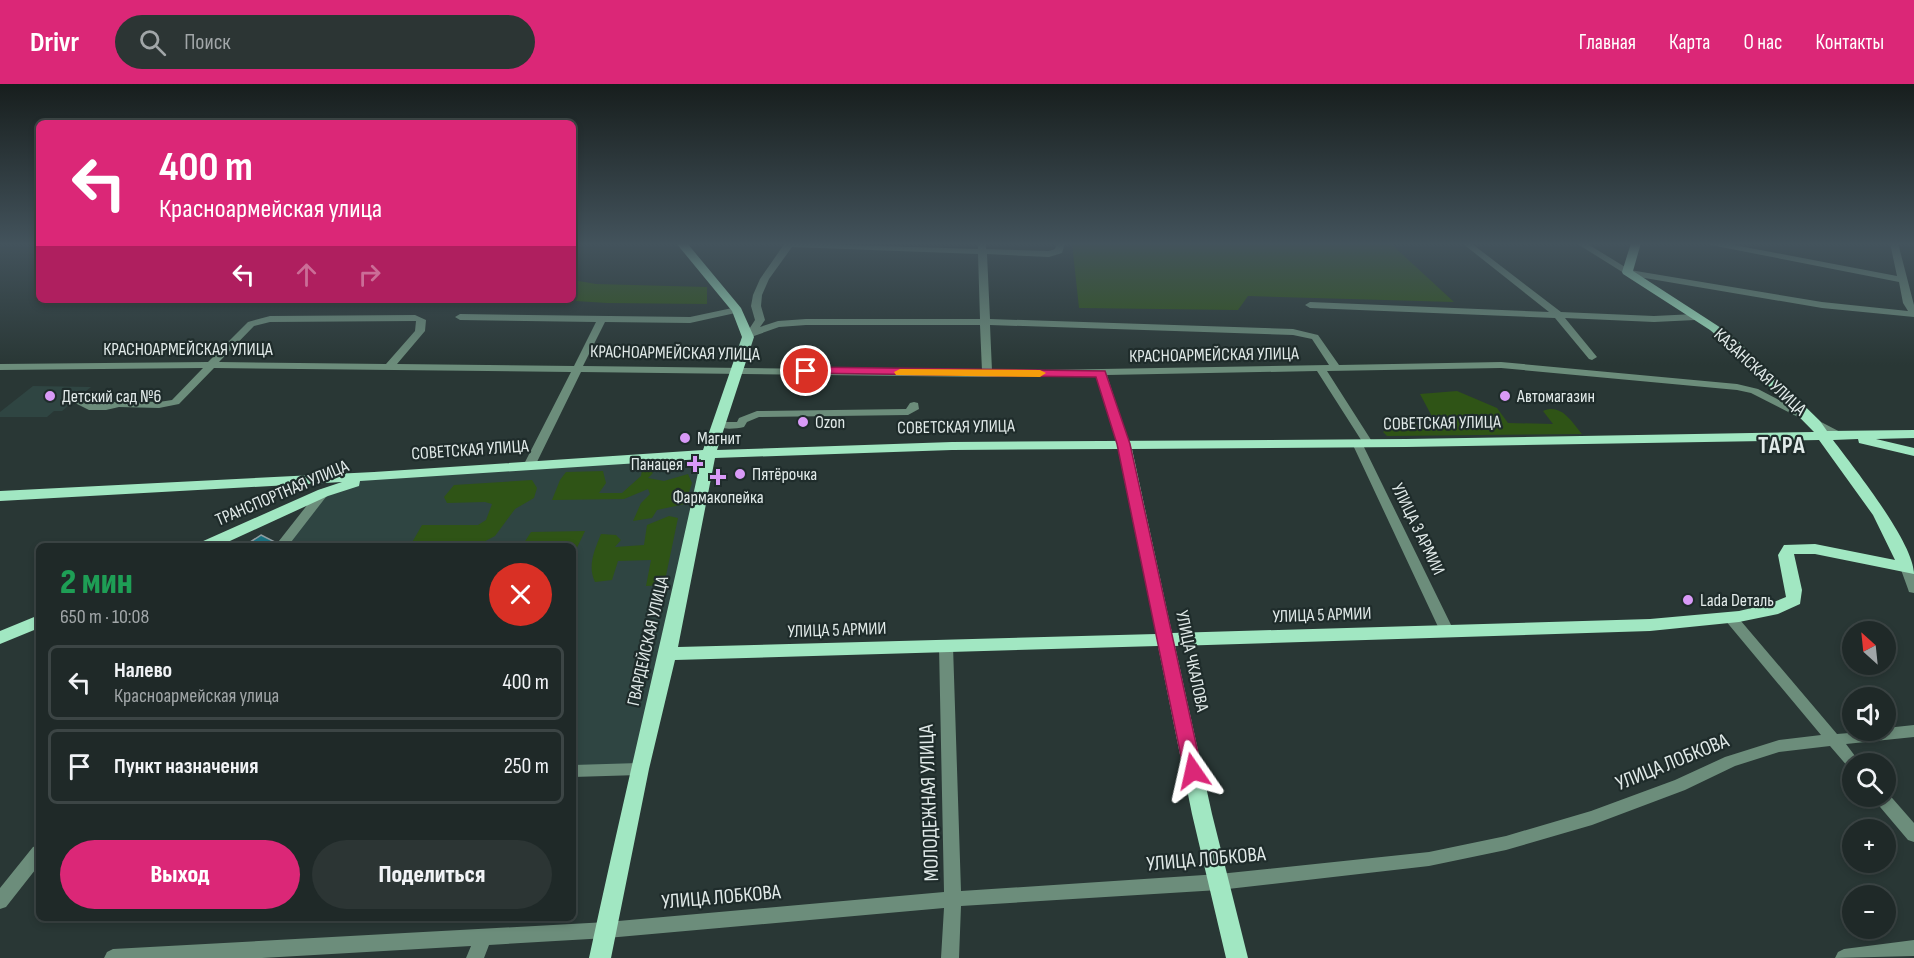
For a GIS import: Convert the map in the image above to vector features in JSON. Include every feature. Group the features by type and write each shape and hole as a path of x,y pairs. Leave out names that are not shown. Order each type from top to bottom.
{"main road":[{"path":"715,284 737,310 751,334"},
{"name":"КАЗАНСКАЯ УЛИЦА","path":"1645,284 1714,328 1741,350 1819,429 1880,514 1910,568"},
{"name":"ГВАРДЕЙСКАЯ УЛИЦА","path":"600,958 639,770 668,654 709,454 751,334"},
{"name":"СОВЕТСКАЯ УЛИЦА","path":"0,496 374,476 709,454 952,446 1362,443 1819,429 1841,435 1914,434"},
{"path":"1841,435 1914,452"},
{"name":"УЛИЦА ЧКАЛОВА","path":"1124,444 1202,814 1237,958"},
{"name":"ТРАНСПОРТНАЯ УЛИЦА","path":"213,543 323,493 374,476"},
{"name":"УЛИЦА 5 АРМИИ","path":"668,654 1643,624 1730,617 1786,606 1794,600 1786,555 1789,549 1815,549 1910,568"},
{"path":"0,638 36,622"}],"street":[{"path":"751,334 760,320 756,302 764,284"},
{"path":"983,284 987,374"},
{"path":"1518,284 1557,314 1592,357"},
{"path":"1699,284 1822,304 1914,314"},
{"path":"1903,284 1908,303 1914,314"},
{"path":"1310,305 1654,319 1695,317"},
{"path":"460,317 690,320 737,310"},
{"path":"80,403 98,407 119,404 168,404 181,398 209,365 251,324 260,320 404,318 421,320 420,331 389,367"},
{"path":"529,466 602,319"},
{"path":"751,334 778,324 806,322 985,322 1293,332 1315,337 1332,360 1335,369"},
{"name":"КРАСНОАРМЕЙСКАЯ УЛИЦА","path":"0,367 209,365 739,369 987,374 1501,365 1710,383 1754,391 1819,429"},
{"name":"УЛИЦА 3 АРМИИ","path":"1321,369 1362,443 1447,631"},
{"name":"УЛИЦА ЧКАЛОВА","path":"1101,373 1124,444"},
{"name":"СОВЕТСКАЯ УЛИЦА","path":"719,425 740,425 743,420 757,414 908,412 914,409 914,405"},
{"path":"283,543 323,493"},
{"name":"КАЗАНСКАЯ УЛИЦА","path":"1910,568 1914,589"},
{"path":"1730,617 1845,753"},
{"name":"МОЛОДЕЖНАЯ УЛИЦА","path":"946,646 953,899 950,958"},
{"name":"УЛИЦА ЛОБКОВА","path":"113,958 607,930 953,899 1219,882 1429,859 1506,843 1592,818 1680,785 1730,761 1779,746 1914,731"},
{"path":"576,771 639,770"},
{"path":"1890,807 1914,835"},
{"path":"0,901 36,858"},
{"path":"476,958 483,938"},
{"path":"1844,958 1914,948"}],"shaded area":[{"name":"Детский сад №6","path":"33,386 91,387 62,411 54,411 47,417 0,417 0,412"},
{"path":"709,454 639,769 576,771 576,543 283,543 323,493 374,476"}],"green space":[{"path":"576,284 707,287 707,304 576,301"},
{"path":"1076,284 1434,284 1454,302 1248,296 1238,310 1079,308"},
{"path":"1457,391 1497,408 1508,423 1553,424 1543,411 1555,409 1570,419 1582,434 1387,436 1383,432 1393,425 1436,424 1420,394"},
{"path":"642,470 650,470 653,473 648,478 664,481 688,474 692,483 685,504 657,510 652,518 633,521 641,503 650,494 648,489 624,499 552,500 566,472 603,471 606,483 599,493 622,493 641,476"},
{"path":"532,480 537,488 534,498 515,509 495,536 482,543 412,543 422,525 478,525 486,520 492,504 485,502 447,503 444,497 454,485"},
{"path":"669,516 678,518 664,585 646,586 651,560 618,561 612,580 595,582 592,564 601,534 616,535 621,540 615,547 644,545 647,525"},
{"path":"585,531 576,550 576,543 524,543 531,532"}],"building":[{"path":"261,535 275,542 274,543 249,543"}],"slow traffic":[{"path":"900,372 1040,373"}],"place":[{"name":"Детский сад №6","path":"50,396"},
{"name":"Автомагазин","path":"1505,396"},
{"name":"Ozon","path":"803,422"},
{"name":"Магнит","path":"685,438"},
{"name":"Панацея","path":"695,464"},
{"name":"Пятёрочка","path":"740,474"},
{"name":"Фармакопейка","path":"718,477"},
{"name":"Lada Dеталь","path":"1688,600"}],"district":[{"name":"ТАРА","path":"1782,445"}],"route":[{"path":"806,371 1101,373 1124,444 1193,771"}]}
